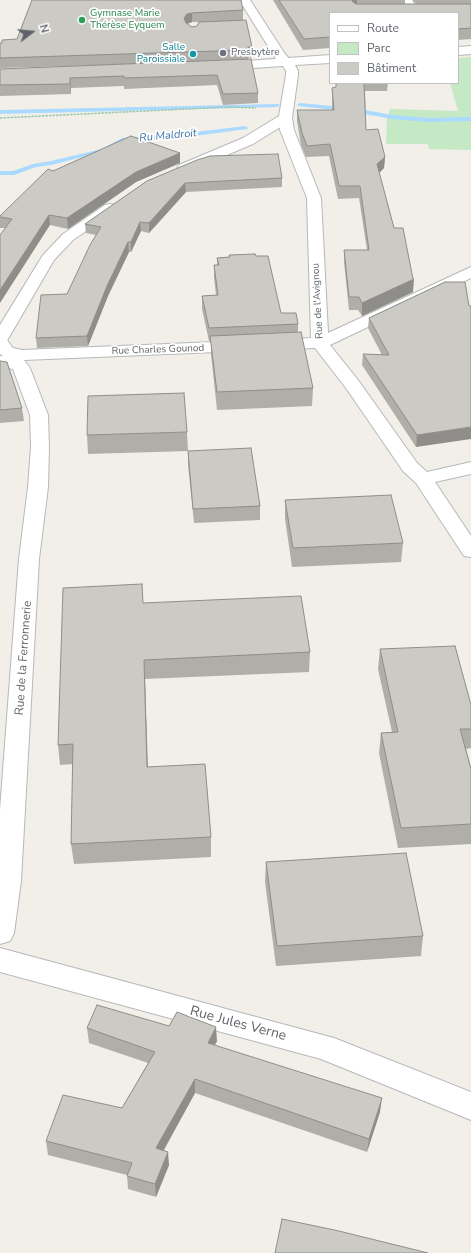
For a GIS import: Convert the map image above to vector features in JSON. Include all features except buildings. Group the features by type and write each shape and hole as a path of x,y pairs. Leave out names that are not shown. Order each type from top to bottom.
{"street":[{"path":"170,174 248,141 286,115 292,71 280,56 245,2 199,4"},
{"path":"244,24 259,24"},
{"path":"459,51 471,50"},
{"path":"214,67 329,59"},
{"name":"Rue de l'Avignou","path":"286,115 287,130 314,198 320,343 352,384 410,467 423,479 471,551"},
{"path":"0,339 48,258 68,237 124,199"},
{"path":"320,343 471,272"},
{"name":"Rue Charles Gounod","path":"0,343 7,352 22,354 64,354 320,343"},
{"path":"26,384 40,364 64,354"},
{"name":"Rue de la Ferronnerie","path":"0,361 17,363 21,368 39,415 40,447 38,487 30,559 8,881 0,933"},
{"path":"423,479 471,468"},
{"name":"Rue Jules Verne","path":"0,960 324,1047 471,1106"}],"lane":[{"path":"408,0 411,8 414,10"},
{"path":"469,0 471,5"},
{"path":"400,10 471,10"}],"path":[{"path":"0,118 34,118 166,112 227,107 264,108 286,115"}],"green space":[{"path":"471,57 471,150 429,149 428,144 386,144 387,120 390,109 458,111 450,84 459,84 459,58"}],"waterway":[{"path":"0,112 277,105"},
{"name":"Ru Maldroit","path":"300,105 354,110 392,117 428,120 471,119"},
{"name":"Ru Maldroit","path":"0,173 14,173 35,165 51,163 104,150 122,140 179,136 245,128"}],"place":[{"name":"Gymnase Marie Thérèse Eyquem","path":"82,20"},
{"name":"Presbytère","path":"223,53"},
{"name":"Salle Paroissiale","path":"193,54"}]}
